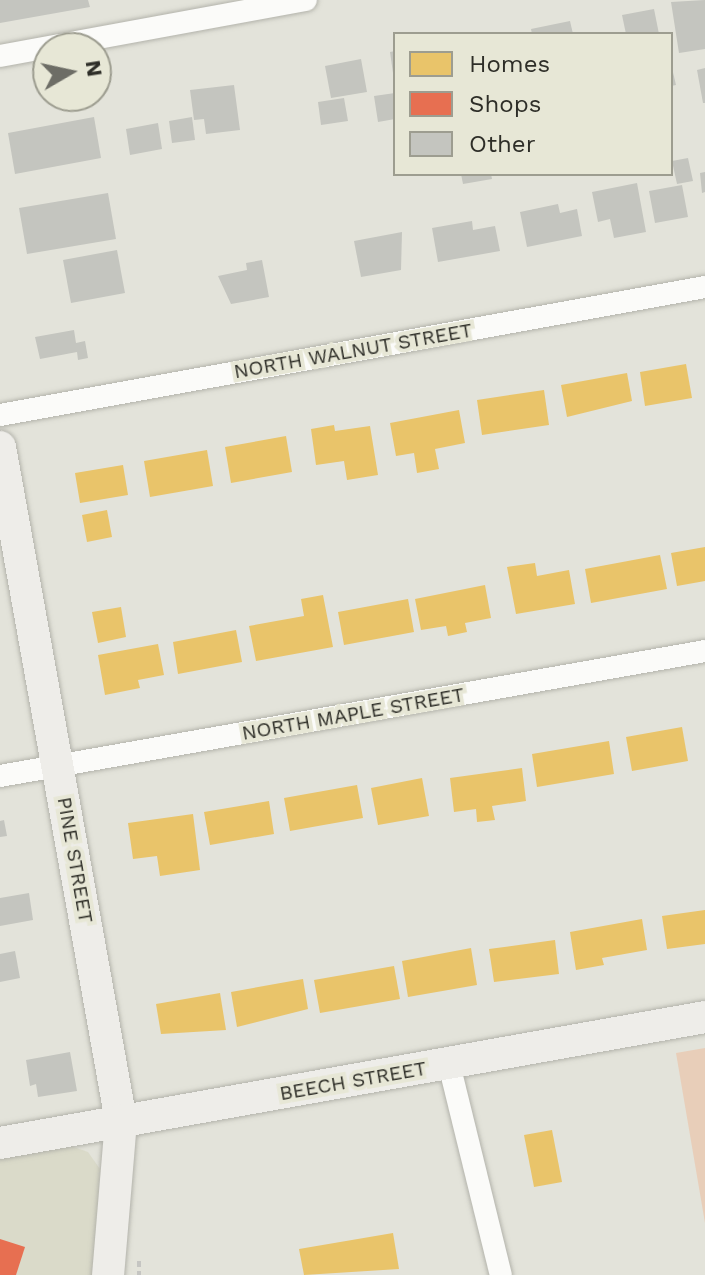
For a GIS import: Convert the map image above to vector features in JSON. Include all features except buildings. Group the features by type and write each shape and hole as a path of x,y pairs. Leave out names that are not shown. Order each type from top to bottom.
{"street":[{"path":"0,56 261,4 306,0"},
{"name":"NORTH WALNUT STREET","path":"0,415 705,287"},
{"name":"PINE STREET","path":"0,447 121,1121 108,1275"},
{"name":"NORTH MAPLE STREET","path":"0,776 705,651"},
{"name":"BEECH STREET","path":"0,1143 705,1017"},
{"path":"449,1064 501,1275"}],"shaded area":[{"path":"705,1048 705,1223 676,1053"},
{"path":"68,1145 88,1152 100,1169 95,1275 0,1275 0,1158"}]}
